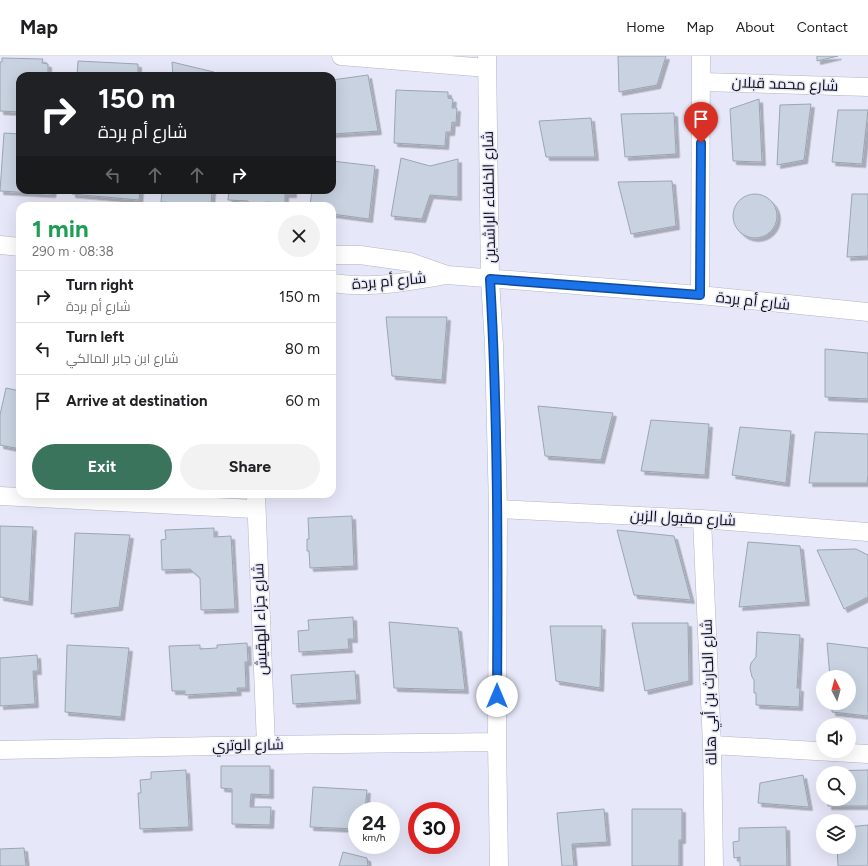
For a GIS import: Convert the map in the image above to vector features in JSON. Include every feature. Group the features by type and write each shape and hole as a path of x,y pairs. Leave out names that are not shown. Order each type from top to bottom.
{"street":[{"path":"341,56 487,62"},
{"path":"700,295 701,56"},
{"name":"شارع الخلفاء الراشدين","path":"487,62 490,279 494,345 498,509 497,742 499,866"},
{"name":"شارع محمد قبلان","path":"702,82 868,87"},
{"path":"0,245 16,247"},
{"name":"شارع أم بردة","path":"336,254 360,254 410,262 447,275 700,295 868,312"},
{"name":"شارع أم بردة","path":"336,284 349,286 376,285 447,275"},
{"path":"0,496 16,496"},
{"path":"85,498 255,502"},
{"name":"شارع جزاء الهقيش","path":"255,502 266,745"},
{"name":"شارع مقبول الزبن","path":"498,509 702,519 868,532"},
{"name":"شارع الحارث بن أبي هالة","path":"702,519 712,745 714,866"},
{"name":"شارع الوتري","path":"0,750 497,742"},
{"path":"712,745 868,754"}],"building":[{"path":"618,56 666,56 657,85 619,92"},
{"path":"817,56 838,56 817,61"},
{"path":"2,58 43,59 42,63 48,64 48,72 16,72 16,112 0,111 0,62 2,62"},
{"path":"78,61 138,64 138,72 77,72"},
{"path":"172,62 214,72 173,72"},
{"path":"368,75 378,131 336,134 336,79"},
{"path":"396,90 448,92 448,98 453,99 452,108 457,108 456,123 452,122 451,132 446,132 445,146 394,143"},
{"path":"759,99 762,162 733,161 730,109"},
{"path":"811,104 804,160 777,165 780,105"},
{"path":"838,110 868,110 862,164 832,162"},
{"path":"674,113 676,154 625,157 621,114"},
{"path":"591,118 595,157 546,157 539,121"},
{"path":"4,133 16,134 16,192 0,191"},
{"path":"401,158 430,166 458,159 458,197 430,195 422,219 391,216"},
{"path":"336,161 375,166 369,219 336,215 336,202 310,202 312,194 336,194"},
{"path":"672,181 676,226 631,234 618,182"},
{"path":"72,194 140,194 139,200"},
{"path":"162,194 212,194 211,202 161,202"},
{"path":"229,194 285,194 285,202 249,202 228,200"},
{"path":"751,194 759,194 764,195 771,200 776,207 776,225 771,232 764,237 751,238 743,235 736,228 733,220 733,212 736,204 743,197"},
{"path":"852,194 868,194 868,256 847,257"},
{"path":"386,317 447,317 442,380 392,376"},
{"path":"825,349 868,353 868,399 825,397"},
{"path":"6,388 16,390 16,448 0,445 0,415"},
{"path":"538,406 613,413 601,460 545,456"},
{"path":"651,420 709,424 705,475 641,471"},
{"path":"740,427 791,431 786,483 732,475"},
{"path":"815,432 868,434 867,483 809,483"},
{"path":"352,516 354,566 310,568 309,551 307,551 307,539 309,539 308,518"},
{"path":"0,526 33,527 29,602 0,597"},
{"path":"214,528 214,537 231,536 235,609 201,610 200,578 190,569 162,570 161,540 166,539 165,530"},
{"path":"617,530 674,536 691,600 634,595"},
{"path":"75,533 130,535 119,607 71,614"},
{"path":"748,542 800,546 806,602 739,607"},
{"path":"856,549 868,555 868,597 844,609 817,550"},
{"path":"353,617 354,639 348,639 349,649 299,652 298,631 309,630 308,620"},
{"path":"389,622 458,628 465,690 394,688"},
{"path":"632,623 688,623 689,681 645,691"},
{"path":"550,626 602,626 600,688 556,681"},
{"path":"757,632 800,635 797,688 800,688 799,707 756,705 754,680 750,668 751,663 756,657"},
{"path":"247,643 248,662 245,662 246,688 237,688 238,692 185,695 185,691 172,691 169,646 200,645 200,649 217,648 217,645"},
{"path":"827,643 868,648 868,716 832,712 832,710 856,710 856,670 829,670"},
{"path":"67,645 129,648 121,717 65,712"},
{"path":"37,655 38,671 33,671 35,704 0,706 0,658"},
{"path":"355,671 357,700 293,704 291,675"},
{"path":"221,766 270,766 270,795 251,794 250,807 271,807 270,825 232,824 232,789 221,788"},
{"path":"186,770 189,827 140,829 138,793 141,793 140,780 151,779 151,772"},
{"path":"856,770 868,770 868,806 856,806"},
{"path":"803,775 809,807 758,803 760,783"},
{"path":"313,787 367,790 366,802 348,802 348,829 310,827"},
{"path":"604,809 607,842 572,844 574,866 562,866 557,813"},
{"path":"632,809 682,809 682,840 679,840 679,866 632,866"},
{"path":"868,825 868,866 838,866 837,854 856,854 856,826"},
{"path":"786,827 787,866 740,866 740,857 734,858 733,842 739,841 739,828"},
{"path":"24,848 26,866 0,866 0,849"},
{"path":"343,852 367,858 368,866 339,866"}],"route":[{"path":"497,696 498,509 494,345 490,279 700,295 701,143"}]}
